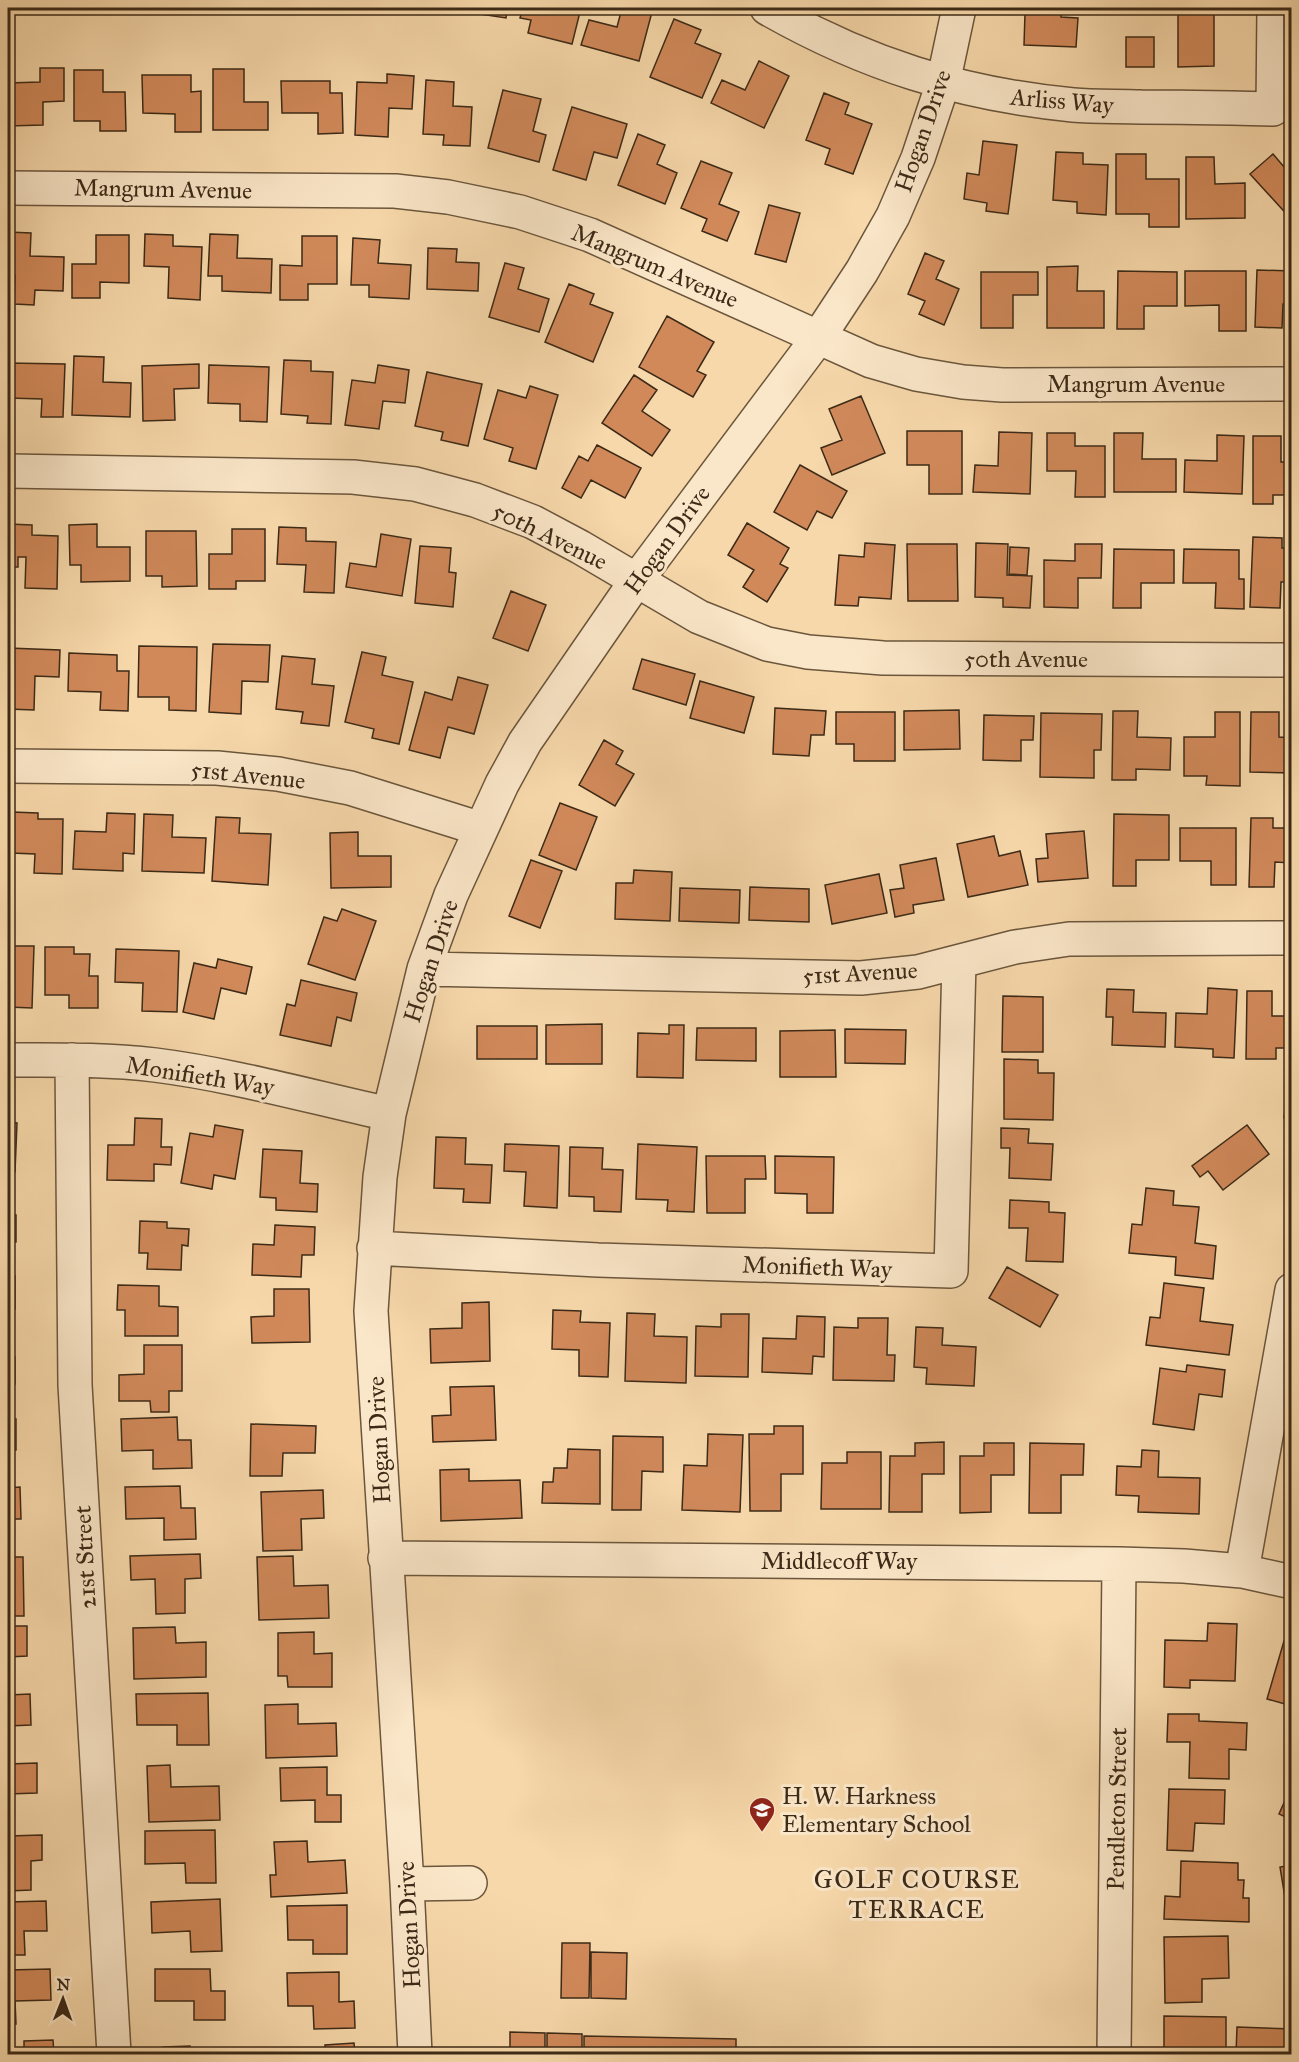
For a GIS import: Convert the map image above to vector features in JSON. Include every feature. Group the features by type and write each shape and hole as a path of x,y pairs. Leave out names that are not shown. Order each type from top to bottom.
{"street":[{"name":"Arliss Way","path":"767,8 810,32 876,62 943,83 1003,97 1075,105 1274,109 1274,8"},
{"name":"Hogan Drive","path":"415,2055 407,1884 371,1311 380,1177 389,1114 424,969 451,895 525,742 636,581 818,338 862,272 893,216 918,158 943,83 959,8"},
{"name":"Mangrum Avenue","path":"8,188 395,191 448,196 520,212 590,235 871,361 916,374 963,382 1002,385 1292,384"},
{"name":"50th Avenue","path":"8,471 353,477 415,484 475,500 533,522 699,617 767,644 808,652 883,658 1292,660"},
{"name":"51st Avenue","path":"8,766 217,768 278,774 350,788 481,829"},
{"name":"51st Avenue","path":"424,969 861,978 918,972 1015,947 1069,939 1292,938"},
{"name":"Monifieth Way","path":"374,1248 598,1260 951,1271 959,962"},
{"name":"Monifieth Way","path":"8,1060 72,1060 154,1065 235,1078 389,1114"},
{"name":"21st Street","path":"72,1060 75,1385 114,2055"},
{"path":"1242,1571 1292,1290"},
{"name":"Middlecoff Way","path":"386,1558 1119,1564 1242,1571 1292,1582"},
{"name":"Pendleton Street","path":"1114,2055 1119,1564"},
{"path":"407,1884 470,1883"}],"building":[{"path":"258,8 289,8 289,11 258,10"},
{"path":"413,8 434,8 433,11 413,11"},
{"path":"467,8 507,8 506,18 466,12"},
{"path":"523,8 581,8 572,44 528,33 531,20 520,18"},
{"path":"622,8 638,8 652,12 639,61 581,45 589,20 617,27"},
{"path":"1014,8 1062,8 1061,17 1078,18 1076,47 1024,45 1025,13 1013,13"},
{"path":"1178,8 1214,8 1214,66 1178,67"},
{"path":"674,19 701,30 695,43 721,54 702,98 650,77"},
{"path":"1126,37 1154,37 1154,67 1126,67"},
{"path":"759,61 789,76 764,128 711,103 722,80 745,90"},
{"path":"40,68 64,68 64,101 43,102 43,125 8,126 8,83 40,82"},
{"path":"213,69 244,69 244,102 268,102 268,130 213,130"},
{"path":"74,70 103,70 103,92 125,92 126,131 100,131 100,121 74,121"},
{"path":"387,74 414,76 412,109 389,108 388,137 355,135 357,82 387,83"},
{"path":"142,75 191,75 191,92 201,91 201,132 175,132 175,114 143,113"},
{"path":"426,80 454,82 453,106 472,107 470,146 443,145 444,135 423,134"},
{"path":"281,81 330,81 330,93 342,93 343,133 318,134 318,113 282,113"},
{"path":"503,90 541,99 533,131 546,135 539,162 488,148"},
{"path":"824,93 849,103 845,114 872,124 853,174 825,164 830,149 806,140"},
{"path":"572,107 627,124 617,158 594,152 586,180 553,170"},
{"path":"638,134 665,145 657,164 677,173 665,204 618,185"},
{"path":"983,141 1017,145 1008,214 986,211 987,203 964,199 967,173 979,175"},
{"path":"1056,152 1083,153 1083,164 1108,165 1106,215 1077,213 1077,202 1053,200"},
{"path":"1116,154 1146,154 1146,179 1179,179 1179,227 1149,227 1149,214 1116,214"},
{"path":"1273,154 1290,174 1292,172 1292,220 1250,174"},
{"path":"1186,157 1214,157 1215,184 1245,183 1245,218 1186,219"},
{"path":"701,161 732,173 719,204 739,212 727,241 702,231 707,219 681,208"},
{"path":"769,205 800,213 786,262 755,254"},
{"path":"8,232 31,233 30,256 64,257 63,291 35,290 34,305 14,304 15,275 8,275"},
{"path":"145,234 173,235 173,246 202,247 200,300 168,298 169,267 144,266"},
{"path":"210,234 238,235 237,258 272,259 271,293 222,291 222,276 208,276"},
{"path":"96,235 129,235 129,283 100,282 100,298 72,298 72,264 96,264"},
{"path":"302,236 337,236 337,284 308,284 308,300 280,300 280,265 302,266"},
{"path":"353,238 380,240 378,263 411,265 409,299 369,297 369,285 351,285"},
{"path":"428,248 457,249 456,262 479,263 478,291 427,289"},
{"path":"925,253 944,261 936,279 959,289 944,325 919,314 925,301 908,294"},
{"path":"505,263 524,268 518,289 549,299 539,332 489,317"},
{"path":"1078,266 1077,291 1104,291 1104,328 1047,328 1047,267"},
{"path":"1257,270 1292,271 1292,305 1283,304 1282,328 1255,327"},
{"path":"1118,271 1177,272 1177,306 1144,306 1144,329 1117,329"},
{"path":"1185,271 1246,271 1246,331 1219,331 1219,305 1185,306"},
{"path":"981,272 1038,272 1038,295 1013,295 1013,328 981,328"},
{"path":"569,284 594,294 590,304 613,313 593,362 545,342"},
{"path":"667,316 714,342 697,371 706,375 693,397 639,367"},
{"path":"74,356 104,357 103,382 131,383 130,417 72,415"},
{"path":"284,360 311,361 311,371 333,372 331,424 307,423 308,416 281,414"},
{"path":"8,363 65,364 63,417 41,417 42,399 8,398"},
{"path":"199,364 199,388 174,389 175,420 143,421 142,366"},
{"path":"209,365 269,367 267,422 240,421 240,404 208,403"},
{"path":"378,365 409,370 405,403 383,401 379,429 345,425 352,380 375,383"},
{"path":"427,372 482,384 468,446 441,440 443,432 415,426"},
{"path":"634,375 657,390 642,411 670,430 652,456 602,423"},
{"path":"530,386 558,395 536,469 509,461 513,448 484,439 498,390 526,398"},
{"path":"861,396 885,453 832,475 821,448 842,440 829,409"},
{"path":"907,431 962,431 962,494 929,494 929,465 907,465"},
{"path":"999,432 1032,433 1030,494 973,492 975,465 998,466"},
{"path":"1047,433 1075,433 1075,446 1105,446 1105,497 1075,497 1076,471 1047,471"},
{"path":"1114,433 1143,433 1142,459 1176,459 1176,492 1114,492"},
{"path":"1217,435 1244,436 1242,494 1184,492 1185,460 1217,461"},
{"path":"1253,436 1281,436 1281,462 1292,462 1292,495 1273,495 1273,504 1253,504"},
{"path":"597,445 641,468 625,498 591,480 581,498 562,488 579,456 588,461"},
{"path":"800,465 847,491 832,518 817,511 807,530 774,512"},
{"path":"747,523 789,548 780,564 788,568 767,602 743,587 754,570 728,555"},
{"path":"8,524 32,525 32,535 58,536 57,589 25,588 26,557 18,557 18,567 13,567 14,554 8,554"},
{"path":"97,524 97,547 130,547 130,581 81,582 81,565 70,565 69,525"},
{"path":"279,527 306,528 306,541 336,542 334,593 304,592 306,565 277,564"},
{"path":"232,529 265,529 265,581 236,581 236,589 209,589 209,554 232,554"},
{"path":"146,531 196,531 197,586 162,587 162,576 146,576"},
{"path":"381,534 411,539 402,596 346,587 350,563 376,567"},
{"path":"1253,537 1282,538 1282,548 1292,548 1292,582 1281,582 1280,608 1250,607"},
{"path":"865,543 895,545 891,599 859,597 858,606 835,605 839,555 864,557"},
{"path":"976,543 1008,544 1007,575 1032,576 1030,608 1003,607 1003,598 975,597"},
{"path":"907,544 957,544 958,601 908,601"},
{"path":"1075,544 1102,544 1101,578 1078,578 1078,608 1044,607 1044,560 1075,561"},
{"path":"420,546 451,548 449,572 456,573 453,607 415,603"},
{"path":"1010,547 1029,548 1027,575 1009,574"},
{"path":"1114,549 1174,550 1174,583 1141,583 1141,608 1113,608"},
{"path":"1184,549 1239,550 1239,579 1244,579 1244,609 1215,608 1216,583 1183,583"},
{"path":"511,591 546,605 528,651 493,638"},
{"path":"213,644 270,645 268,682 242,681 241,714 209,712"},
{"path":"139,646 197,647 196,711 169,710 169,697 138,697"},
{"path":"8,648 60,650 59,677 35,676 34,710 8,709"},
{"path":"362,652 386,657 382,675 413,682 399,744 372,738 374,729 345,722"},
{"path":"69,653 117,655 117,671 129,671 128,711 100,710 101,692 68,691"},
{"path":"282,656 315,659 312,684 334,686 329,726 301,723 303,712 276,709"},
{"path":"642,659 695,674 686,705 633,689"},
{"path":"458,677 488,685 474,734 448,727 440,758 409,750 425,692 452,700"},
{"path":"700,681 754,697 744,733 690,718"},
{"path":"775,708 826,711 824,735 811,735 809,756 773,754"},
{"path":"959,710 960,749 904,750 904,711"},
{"path":"1113,711 1138,711 1137,737 1171,738 1170,770 1136,769 1136,780 1112,780"},
{"path":"836,712 895,712 895,761 854,761 854,744 836,744"},
{"path":"1215,712 1240,712 1240,786 1206,785 1207,776 1184,776 1184,737 1215,737"},
{"path":"1251,712 1279,712 1279,737 1292,738 1292,773 1250,772"},
{"path":"1041,713 1102,714 1101,750 1094,750 1094,778 1040,777"},
{"path":"984,715 1034,716 1033,740 1021,740 1021,761 983,760"},
{"path":"604,740 623,751 616,764 634,774 615,806 579,785"},
{"path":"560,803 597,817 576,870 539,855"},
{"path":"12,812 38,813 38,819 63,819 62,874 34,873 35,854 11,853"},
{"path":"107,813 135,814 134,854 123,853 123,871 73,869 75,831 106,832"},
{"path":"144,814 173,815 172,837 206,838 204,873 142,871"},
{"path":"1114,814 1169,815 1169,860 1136,860 1136,886 1113,886"},
{"path":"216,817 240,818 239,833 271,834 268,885 212,881"},
{"path":"1251,818 1273,818 1273,828 1292,828 1292,863 1275,862 1274,887 1249,887"},
{"path":"1180,828 1236,828 1236,885 1211,885 1211,861 1180,861"},
{"path":"1084,831 1088,878 1038,882 1036,859 1048,858 1046,834"},
{"path":"358,832 358,856 391,856 391,887 331,888 330,833"},
{"path":"994,836 999,856 1020,851 1028,885 968,897 957,844"},
{"path":"936,858 944,900 913,905 914,913 895,917 890,890 904,888 900,865"},
{"path":"531,860 562,871 540,928 509,916"},
{"path":"634,870 672,872 670,921 615,919 616,883 633,883"},
{"path":"879,874 887,913 832,924 825,885"},
{"path":"750,887 809,889 809,922 749,920"},
{"path":"680,888 740,890 739,923 679,921"},
{"path":"342,909 376,921 355,980 308,964 324,917 337,921"},
{"path":"8,946 34,946 32,1008 8,1007"},
{"path":"45,947 74,947 74,954 90,954 89,976 98,976 98,1008 69,1008 69,995 45,995"},
{"path":"116,949 179,951 177,1012 142,1011 143,983 115,982"},
{"path":"218,959 252,967 246,994 221,988 214,1019 183,1012 194,963 216,968"},
{"path":"301,980 357,993 351,1021 337,1017 331,1046 280,1035 287,1004 295,1006"},
{"path":"1208,988 1237,990 1234,1058 1213,1057 1213,1049 1175,1047 1176,1013 1207,1014"},
{"path":"1107,989 1134,990 1133,1012 1166,1013 1165,1047 1112,1045 1113,1017 1106,1017"},
{"path":"1247,991 1272,991 1272,1016 1292,1016 1292,1048 1276,1048 1276,1059 1246,1059"},
{"path":"1003,996 1043,997 1043,1052 1002,1052"},
{"path":"602,1024 602,1064 546,1064 546,1025"},
{"path":"669,1025 684,1025 683,1078 637,1077 638,1033 669,1034"},
{"path":"477,1026 537,1026 537,1059 477,1059"},
{"path":"697,1028 756,1028 756,1061 696,1060"},
{"path":"845,1029 906,1030 905,1064 845,1063"},
{"path":"835,1030 836,1077 780,1077 780,1031"},
{"path":"1004,1059 1038,1060 1038,1073 1054,1073 1053,1120 1004,1119"},
{"path":"1286,1100 1292,1101 1292,1151 1286,1151 1290,1119 1284,1118"},
{"path":"135,1118 162,1119 161,1147 172,1147 171,1165 154,1164 154,1181 107,1180 108,1145 134,1145"},
{"path":"8,1122 17,1123 15,1172 8,1172"},
{"path":"215,1125 243,1130 235,1179 214,1175 212,1189 181,1183 190,1133 213,1137"},
{"path":"1247,1125 1269,1154 1223,1190 1208,1171 1200,1177 1192,1166"},
{"path":"1001,1128 1029,1129 1028,1143 1053,1144 1051,1180 1009,1178 1010,1148 1001,1148"},
{"path":"436,1137 466,1138 465,1164 492,1165 490,1203 463,1202 464,1189 434,1188"},
{"path":"505,1144 559,1146 557,1208 524,1206 526,1172 504,1171"},
{"path":"638,1144 697,1147 694,1212 667,1211 668,1200 636,1199"},
{"path":"570,1147 603,1148 602,1169 623,1170 621,1212 594,1211 594,1197 569,1196"},
{"path":"263,1149 302,1151 300,1183 318,1184 317,1212 276,1210 276,1198 260,1197"},
{"path":"706,1156 765,1156 766,1179 745,1179 745,1213 707,1213"},
{"path":"775,1156 834,1157 833,1213 807,1213 807,1194 775,1193"},
{"path":"1146,1188 1174,1191 1173,1205 1199,1207 1195,1243 1216,1246 1213,1279 1175,1275 1176,1257 1129,1253 1132,1224 1142,1225"},
{"path":"1010,1200 1049,1202 1049,1212 1065,1213 1063,1262 1026,1261 1028,1228 1009,1228"},
{"path":"8,1215 16,1215 16,1242 8,1241"},
{"path":"140,1221 167,1222 167,1228 189,1229 188,1246 182,1245 181,1270 147,1269 148,1253 139,1253"},
{"path":"275,1225 315,1227 314,1255 302,1255 301,1277 252,1275 253,1244 274,1245"},
{"path":"1007,1267 1058,1295 1040,1327 989,1298"},
{"path":"8,1276 15,1276 15,1309 8,1309"},
{"path":"1164,1283 1204,1288 1200,1321 1233,1325 1229,1355 1146,1345 1150,1317 1160,1318"},
{"path":"118,1285 159,1286 159,1306 178,1307 178,1336 125,1336 125,1310 117,1310"},
{"path":"274,1289 309,1289 310,1342 252,1343 251,1317 274,1316"},
{"path":"489,1302 490,1361 431,1363 430,1329 462,1328 462,1303"},
{"path":"553,1310 581,1311 580,1322 610,1323 608,1377 579,1376 579,1350 552,1349"},
{"path":"627,1313 655,1314 654,1336 687,1337 686,1383 625,1381"},
{"path":"721,1314 749,1314 748,1377 695,1376 696,1326 721,1327"},
{"path":"797,1316 825,1317 824,1357 813,1356 812,1374 762,1372 763,1338 796,1339"},
{"path":"858,1318 888,1318 887,1355 895,1355 894,1381 833,1380 834,1327 858,1328"},
{"path":"916,1327 943,1328 942,1345 976,1347 974,1386 926,1384 927,1368 914,1367"},
{"path":"144,1345 182,1345 182,1391 169,1391 169,1412 151,1412 150,1401 119,1401 119,1375 144,1374"},
{"path":"15,1357 15,1384 8,1384 8,1358"},
{"path":"1187,1365 1225,1370 1222,1397 1199,1394 1194,1430 1153,1424 1160,1368 1186,1372"},
{"path":"494,1386 496,1440 433,1442 432,1416 451,1415 450,1387"},
{"path":"177,1417 178,1440 191,1440 192,1468 153,1469 153,1450 122,1451 121,1419"},
{"path":"8,1419 16,1419 16,1450 8,1450"},
{"path":"251,1424 316,1426 315,1453 283,1453 282,1476 250,1476"},
{"path":"774,1426 803,1426 803,1474 781,1474 781,1511 750,1511 749,1434 774,1434"},
{"path":"708,1434 743,1435 740,1512 682,1510 684,1465 707,1466"},
{"path":"613,1436 663,1437 663,1472 642,1471 641,1510 612,1510"},
{"path":"944,1442 944,1474 922,1474 922,1512 889,1512 890,1456 915,1456 915,1443"},
{"path":"984,1443 1014,1443 1014,1475 991,1475 991,1512 960,1513 960,1456 984,1456"},
{"path":"1030,1443 1084,1444 1083,1475 1061,1475 1061,1513 1029,1513"},
{"path":"568,1449 600,1450 600,1504 542,1503 543,1482 553,1482 554,1468 567,1468"},
{"path":"1142,1450 1159,1451 1158,1477 1200,1478 1199,1514 1138,1512 1139,1496 1116,1495 1117,1466 1141,1467"},
{"path":"847,1452 881,1452 881,1509 821,1509 822,1463 847,1463"},
{"path":"469,1469 469,1481 520,1480 522,1518 441,1521 440,1470"},
{"path":"180,1486 181,1508 195,1508 196,1539 164,1540 164,1518 126,1519 125,1487"},
{"path":"20,1487 21,1519 8,1519 8,1488"},
{"path":"323,1490 324,1518 301,1519 302,1550 263,1551 261,1492"},
{"path":"200,1554 201,1578 185,1579 185,1613 156,1614 155,1579 131,1580 130,1556"},
{"path":"293,1556 294,1586 328,1585 329,1618 259,1620 257,1557"},
{"path":"8,1557 23,1557 24,1616 8,1616"},
{"path":"1208,1623 1237,1624 1235,1681 1190,1680 1190,1688 1164,1687 1165,1640 1207,1641"},
{"path":"8,1626 27,1626 27,1656 8,1657"},
{"path":"175,1627 176,1643 206,1642 206,1677 134,1679 133,1628"},
{"path":"314,1632 314,1654 332,1653 332,1687 288,1687 287,1676 278,1676 278,1633"},
{"path":"1284,1641 1292,1644 1292,1706 1267,1699"},
{"path":"208,1693 209,1745 177,1745 177,1725 137,1725 136,1694"},
{"path":"30,1694 31,1725 8,1726 8,1695"},
{"path":"298,1704 298,1724 336,1723 337,1756 266,1758 265,1705"},
{"path":"1168,1714 1199,1714 1199,1721 1247,1723 1246,1750 1229,1749 1229,1779 1189,1778 1190,1742 1167,1742"},
{"path":"37,1763 37,1793 8,1794 8,1764"},
{"path":"170,1765 171,1787 219,1786 220,1820 149,1822 147,1766"},
{"path":"327,1767 327,1795 341,1795 341,1822 315,1822 315,1800 281,1801 280,1768"},
{"path":"1292,1785 1292,1820 1279,1814"},
{"path":"1169,1789 1225,1790 1224,1824 1195,1823 1193,1851 1167,1850"},
{"path":"215,1830 216,1883 186,1883 185,1863 145,1864 145,1831"},
{"path":"42,1835 42,1860 31,1861 31,1890 8,1891 8,1836"},
{"path":"307,1841 308,1862 345,1860 347,1893 271,1897 270,1875 276,1875 274,1842"},
{"path":"1181,1861 1238,1863 1238,1880 1244,1880 1243,1898 1249,1898 1249,1922 1164,1919 1165,1896 1180,1897"},
{"path":"1292,1865 1292,1921 1289,1922 1280,1867"},
{"path":"220,1899 222,1951 191,1952 190,1931 152,1933 151,1902"},
{"path":"46,1901 47,1931 24,1931 25,1955 8,1955 8,1902"},
{"path":"347,1905 347,1954 313,1954 313,1940 288,1940 287,1906"},
{"path":"1228,1936 1229,1978 1202,1979 1202,2002 1165,2003 1164,1937"},
{"path":"562,1943 590,1943 589,1998 561,1998"},
{"path":"591,1952 627,1953 626,1999 591,1998"},
{"path":"50,1969 51,2000 15,2001 16,2024 8,2024 8,1970"},
{"path":"155,1969 210,1969 211,1991 225,1991 225,2020 194,2020 194,2001 155,2001"},
{"path":"339,1972 339,2002 354,2001 355,2028 314,2029 313,2006 288,2006 287,1973"},
{"path":"1164,2016 1226,2017 1226,2054 1164,2054"},
{"path":"1237,2027 1292,2029 1292,2054 1236,2054"},
{"path":"510,2032 545,2033 545,2054 510,2054"},
{"path":"547,2033 582,2034 582,2054 547,2054"},
{"path":"584,2036 736,2039 736,2054 584,2054"},
{"path":"53,2040 54,2054 24,2054 24,2041"},
{"path":"354,2043 355,2054 325,2054 325,2045"},
{"path":"190,2046 190,2054 163,2054 163,2047"}],"place":[{"name":"H. W. Harkness Elementary School","path":"762,1833"}],"district":[{"name":"GOLF COURSE TERRACE","path":"917,1894"}]}
